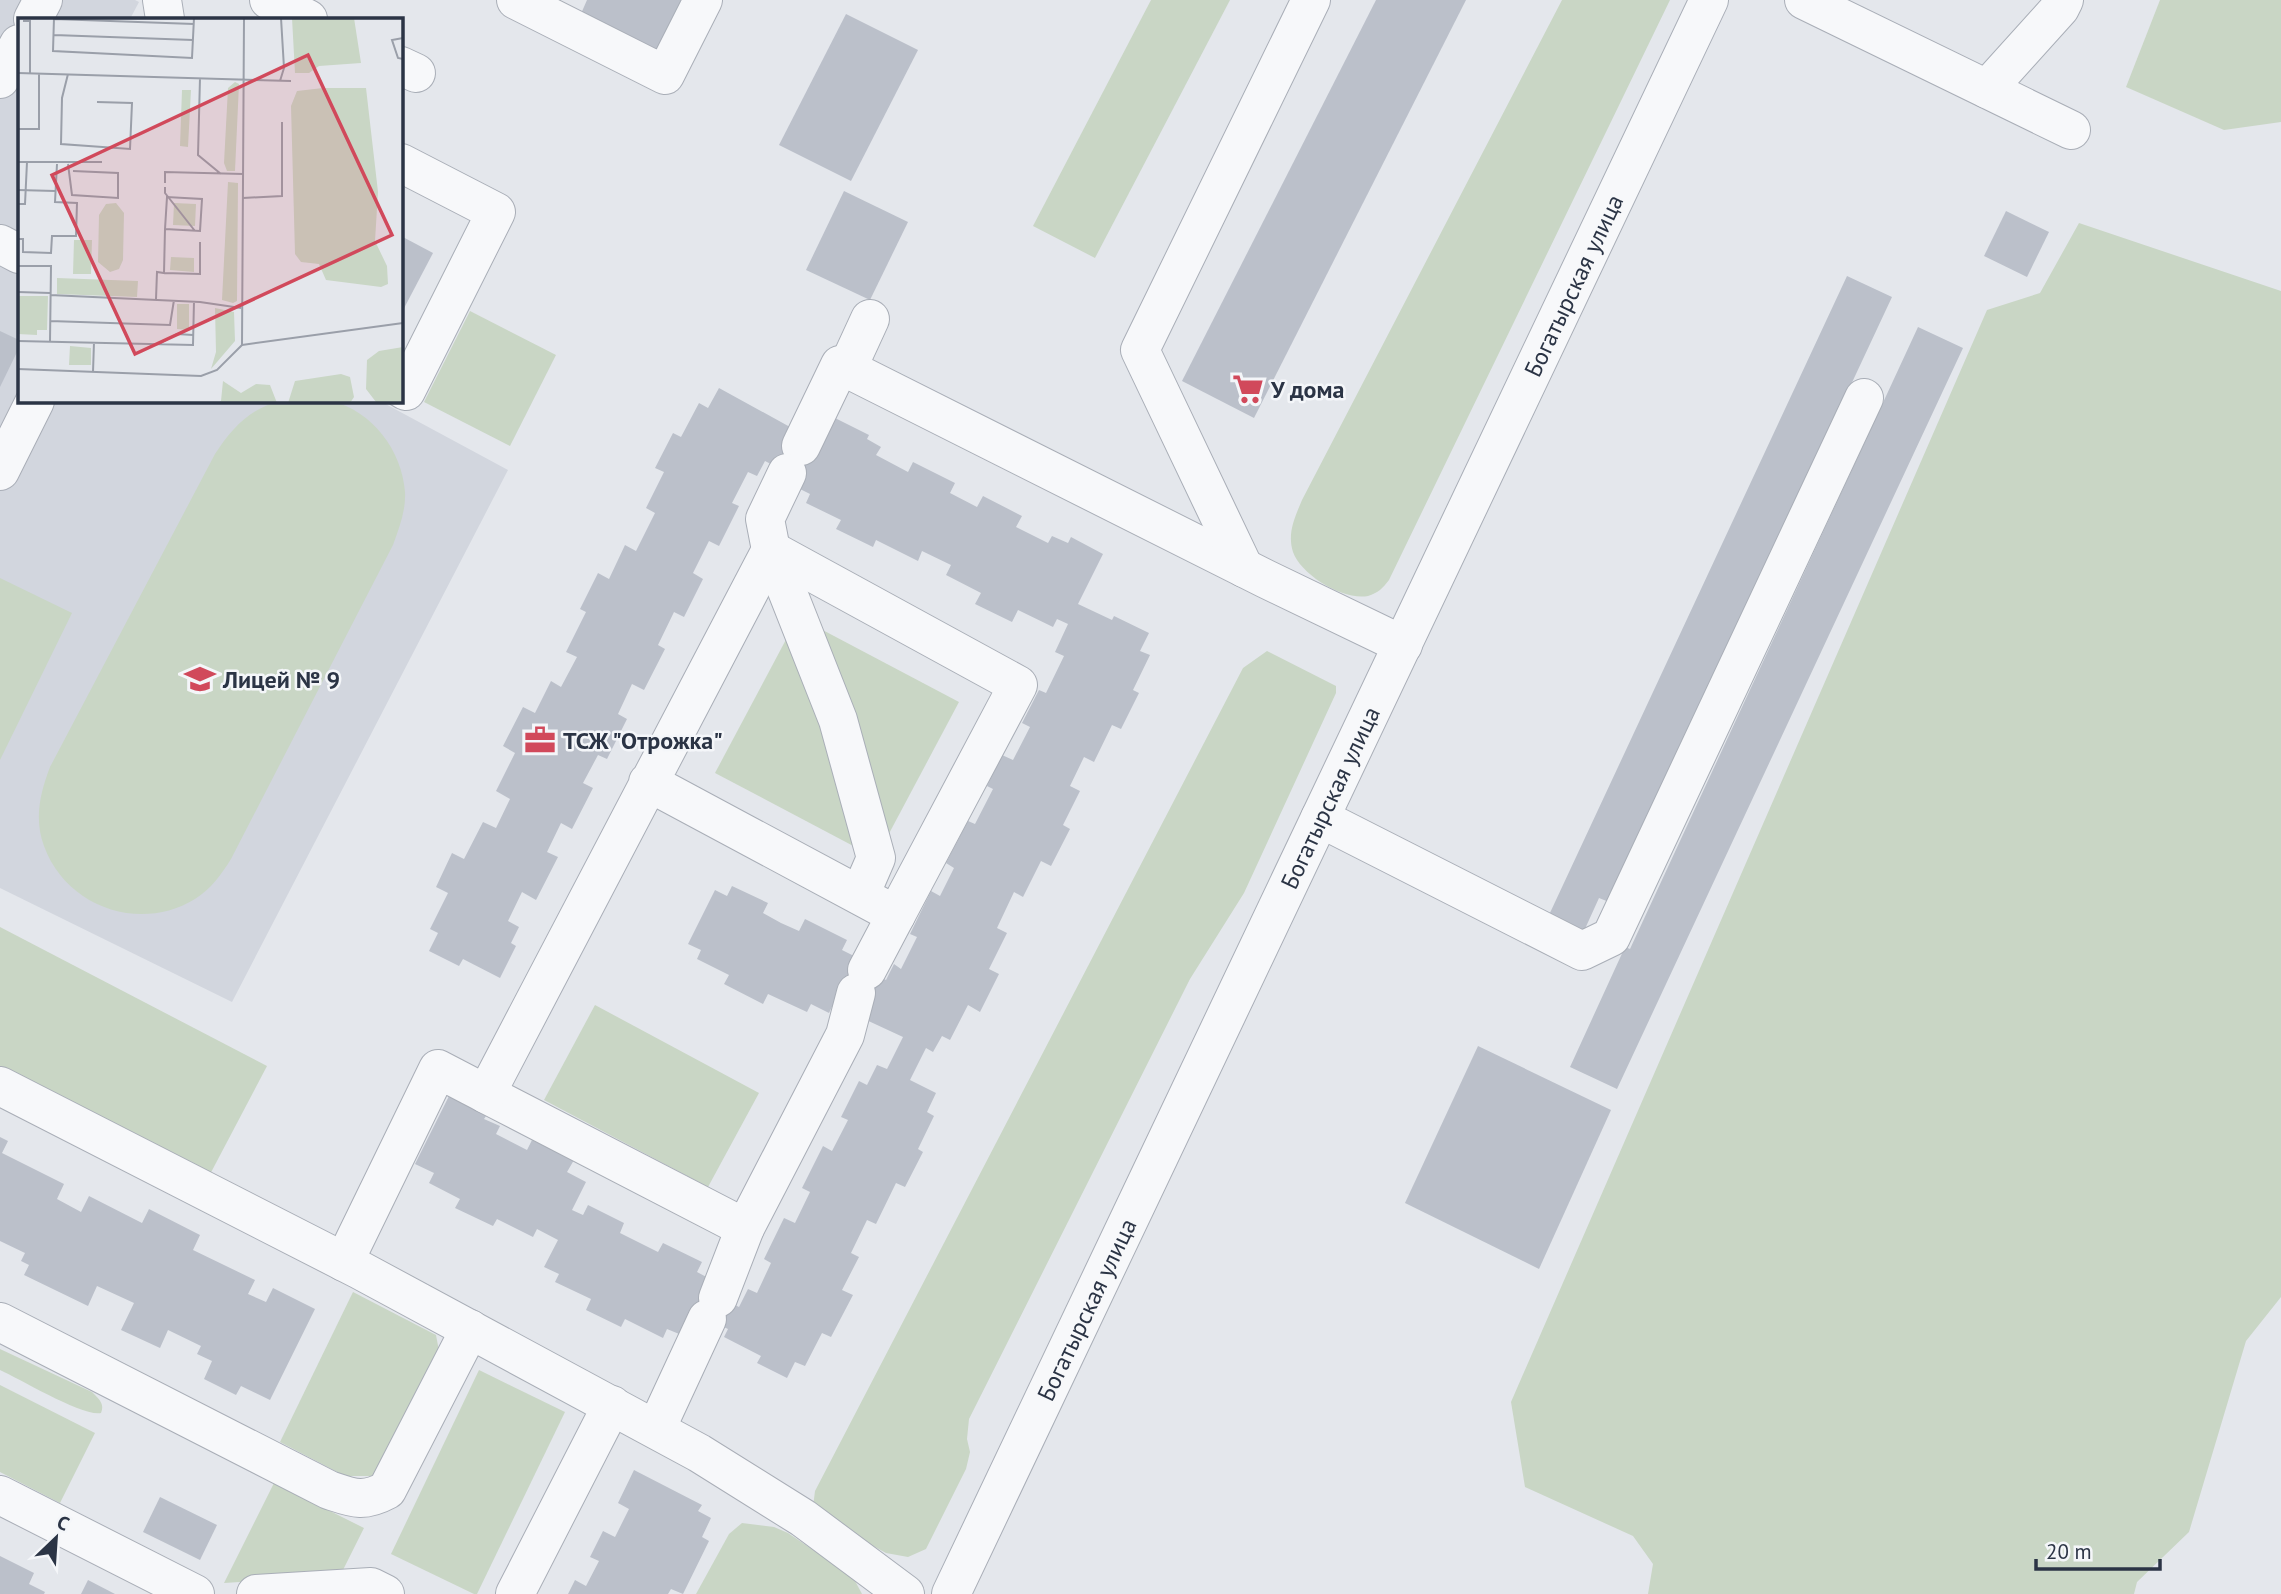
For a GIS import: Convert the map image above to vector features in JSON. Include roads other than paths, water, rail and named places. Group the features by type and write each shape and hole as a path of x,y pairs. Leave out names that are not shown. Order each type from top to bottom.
{"street":[{"path":"34,18 43,0"},
{"path":"162,0 164,18"},
{"path":"270,0 306,18"},
{"path":"516,0 665,75 703,0"},
{"path":"1244,568 1140,350 1311,0"},
{"name":"Богатырская улица","path":"951,1594 1709,0"},
{"path":"1804,0 2071,130"},
{"path":"1987,89 2060,8 2064,0"},
{"path":"0,79 18,46"},
{"path":"402,164 496,212 406,391 402,389"},
{"path":"0,244 18,253"},
{"path":"848,369 870,319"},
{"path":"860,895 876,858 838,720 771,550 765,519 840,365 1403,645"},
{"path":"1320,818 1582,951 1611,937 1864,398"},
{"path":"0,471 34,402"},
{"path":"486,1094 771,550"},
{"path":"656,1429 713,1309 745,1228 845,1035 861,982 1018,685 771,550"},
{"path":"648,782 896,915"},
{"path":"344,1262 438,1069 745,1228"},
{"path":"0,1086 344,1262 699,1453 803,1518 905,1594"},
{"path":"0,1322 318,1485 357,1499 374,1498 387,1490 470,1329"},
{"path":"515,1594 612,1405"},
{"path":"0,1495 195,1594"},
{"path":"256,1594 371,1587 385,1594"}],"place":[{"name":"У дома","path":"1248,389"},
{"name":"Лицей № 9","path":"200,679"},
{"name":"ТСЖ \"Отрожка\"","path":"540,740"}]}
